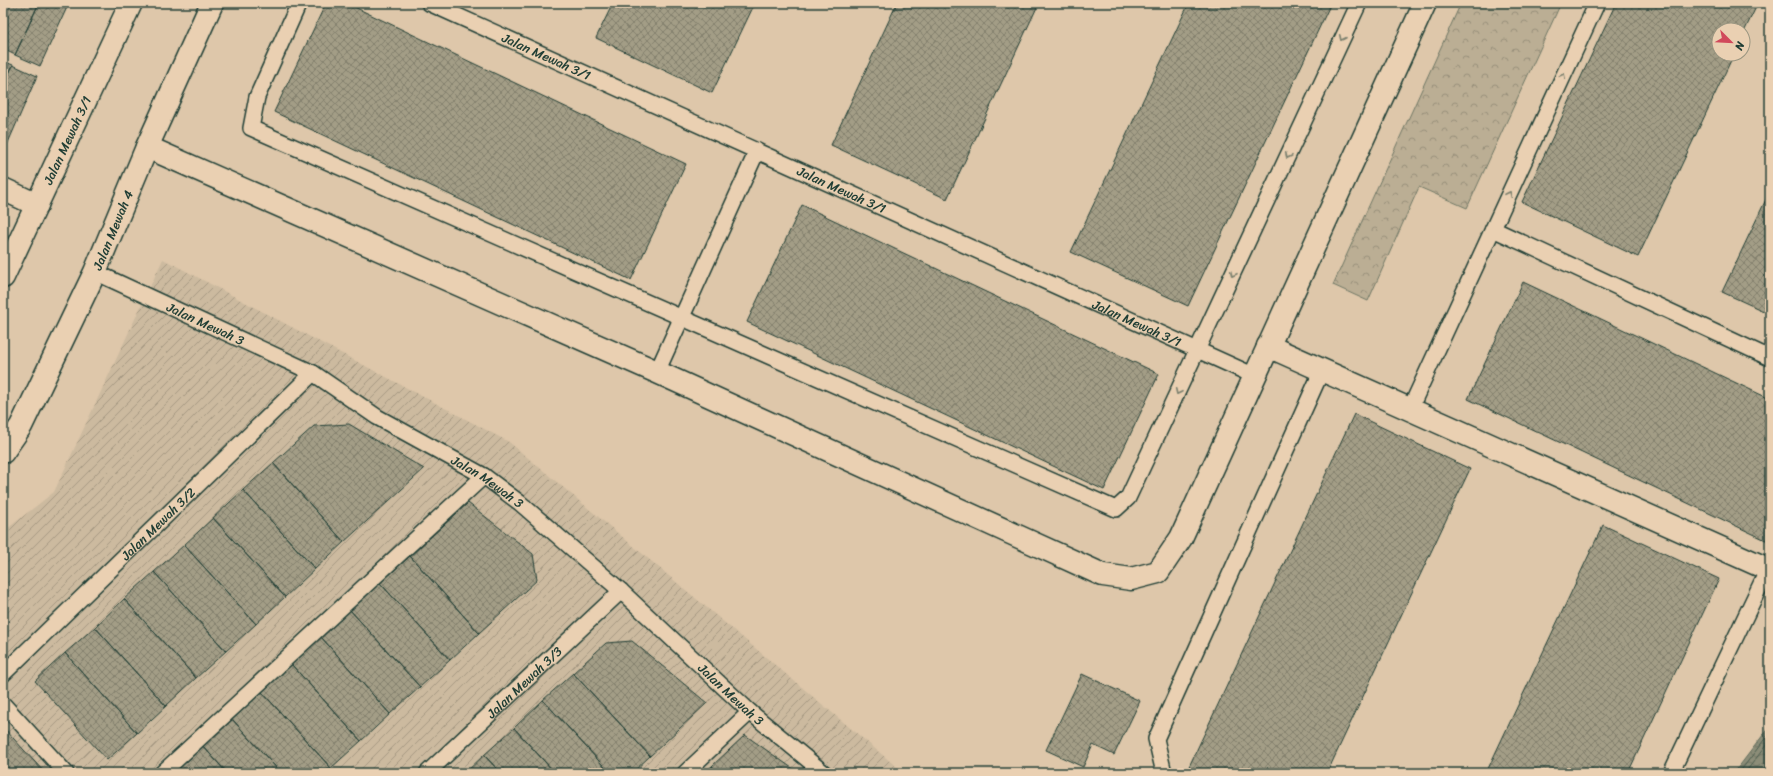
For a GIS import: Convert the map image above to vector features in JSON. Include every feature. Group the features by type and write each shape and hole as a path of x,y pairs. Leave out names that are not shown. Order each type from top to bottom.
{"street":[{"name":"Jalan Mewah 3/1","path":"3,277 38,205 131,3"},
{"name":"Jalan Mewah 4","path":"3,452 20,426 95,272 147,147 212,3"},
{"path":"147,147 657,372 1103,575 1131,579 1158,572 1181,538 1426,3"},
{"path":"3,189 38,205"},
{"path":"1268,346 1769,570"}],"lane":[{"path":"299,3 257,97 251,128 1116,509 1128,498 1359,3"},
{"name":"Jalan Mewah 3/1","path":"429,3 1255,376"},
{"path":"1410,410 1597,3"},
{"path":"657,372 757,151"},
{"path":"1493,229 1770,358"},
{"name":"Jalan Mewah 3","path":"95,272 313,373 377,417 484,476 520,503 621,591 750,712 824,773"},
{"path":"1164,773 1156,739 1322,370"},
{"name":"Jalan Mewah 3/2","path":"3,674 313,373"},
{"path":"162,773 484,476"},
{"path":"1671,773 1769,570"},
{"name":"Jalan Mewah 3/3","path":"427,773 621,591"},
{"path":"3,704 66,773"},
{"path":"685,773 750,712"}],"shaded area":[{"path":"163,259 509,442 904,773 3,773 3,532 54,492"}],"green space":[{"path":"1461,3 1561,3 1467,208 1419,187 1368,301 1333,285"}],"water":[{"path":"1770,726 1770,766 1764,773 1734,773"}],"building":[{"path":"9,3 39,3 15,55 3,49 3,16"},
{"path":"39,3 69,3 40,66 15,55"},
{"path":"326,3 346,3 686,164 631,280 274,112"},
{"path":"613,3 755,3 712,93 596,38"},
{"path":"897,3 1039,3 947,199 831,145"},
{"path":"1189,3 1331,3 1188,306 1071,252"},
{"path":"1616,3 1758,3 1749,22 1711,22 1711,62 1730,62 1638,257 1522,202"},
{"path":"3,61 13,65 3,86"},
{"path":"13,65 37,76 4,152 3,86"},
{"path":"1770,191 1770,314 1722,292"},
{"path":"802,205 1159,374 1104,490 747,322"},
{"path":"1523,282 1770,399 1770,542 1468,399"},
{"path":"1354,414 1470,469 1327,773 1186,773"},
{"path":"349,424 424,469 344,542 273,463 314,426"},
{"path":"273,463 344,542 315,569 243,490"},
{"path":"243,490 315,569 285,597 213,518"},
{"path":"468,503 533,554 537,580 479,633 410,556"},
{"path":"213,518 285,597 256,624 184,545"},
{"path":"1603,525 1719,579 1628,773 1486,773"},
{"path":"184,545 256,624 226,651 154,572"},
{"path":"410,556 479,633 450,660 380,583"},
{"path":"154,572 226,651 196,678 124,599"},
{"path":"380,583 450,660 420,687 350,610"},
{"path":"124,599 196,678 166,706 95,627"},
{"path":"350,610 420,687 390,714 321,637"},
{"path":"95,627 166,706 137,733 65,653"},
{"path":"321,637 390,714 361,741 291,664"},
{"path":"632,641 707,703 650,756 573,673 606,643"},
{"path":"65,653 137,733 107,760 35,681"},
{"path":"291,664 361,741 331,768 261,691"},
{"path":"573,673 650,756 632,773 610,773 543,700"},
{"path":"1082,674 1140,701 1114,755 1093,745 1083,767 1046,750"},
{"path":"261,691 331,768 325,773 281,773 232,719"},
{"path":"543,700 610,773 555,773 514,728"},
{"path":"232,719 281,773 227,773 202,745"},
{"path":"3,727 45,773 3,773"},
{"path":"514,728 555,773 501,773 484,755"},
{"path":"745,735 799,773 718,773 712,766"},
{"path":"202,745 227,773 172,773"},
{"path":"484,755 501,773 465,773"},
{"path":"712,766 718,773 704,773"}]}
